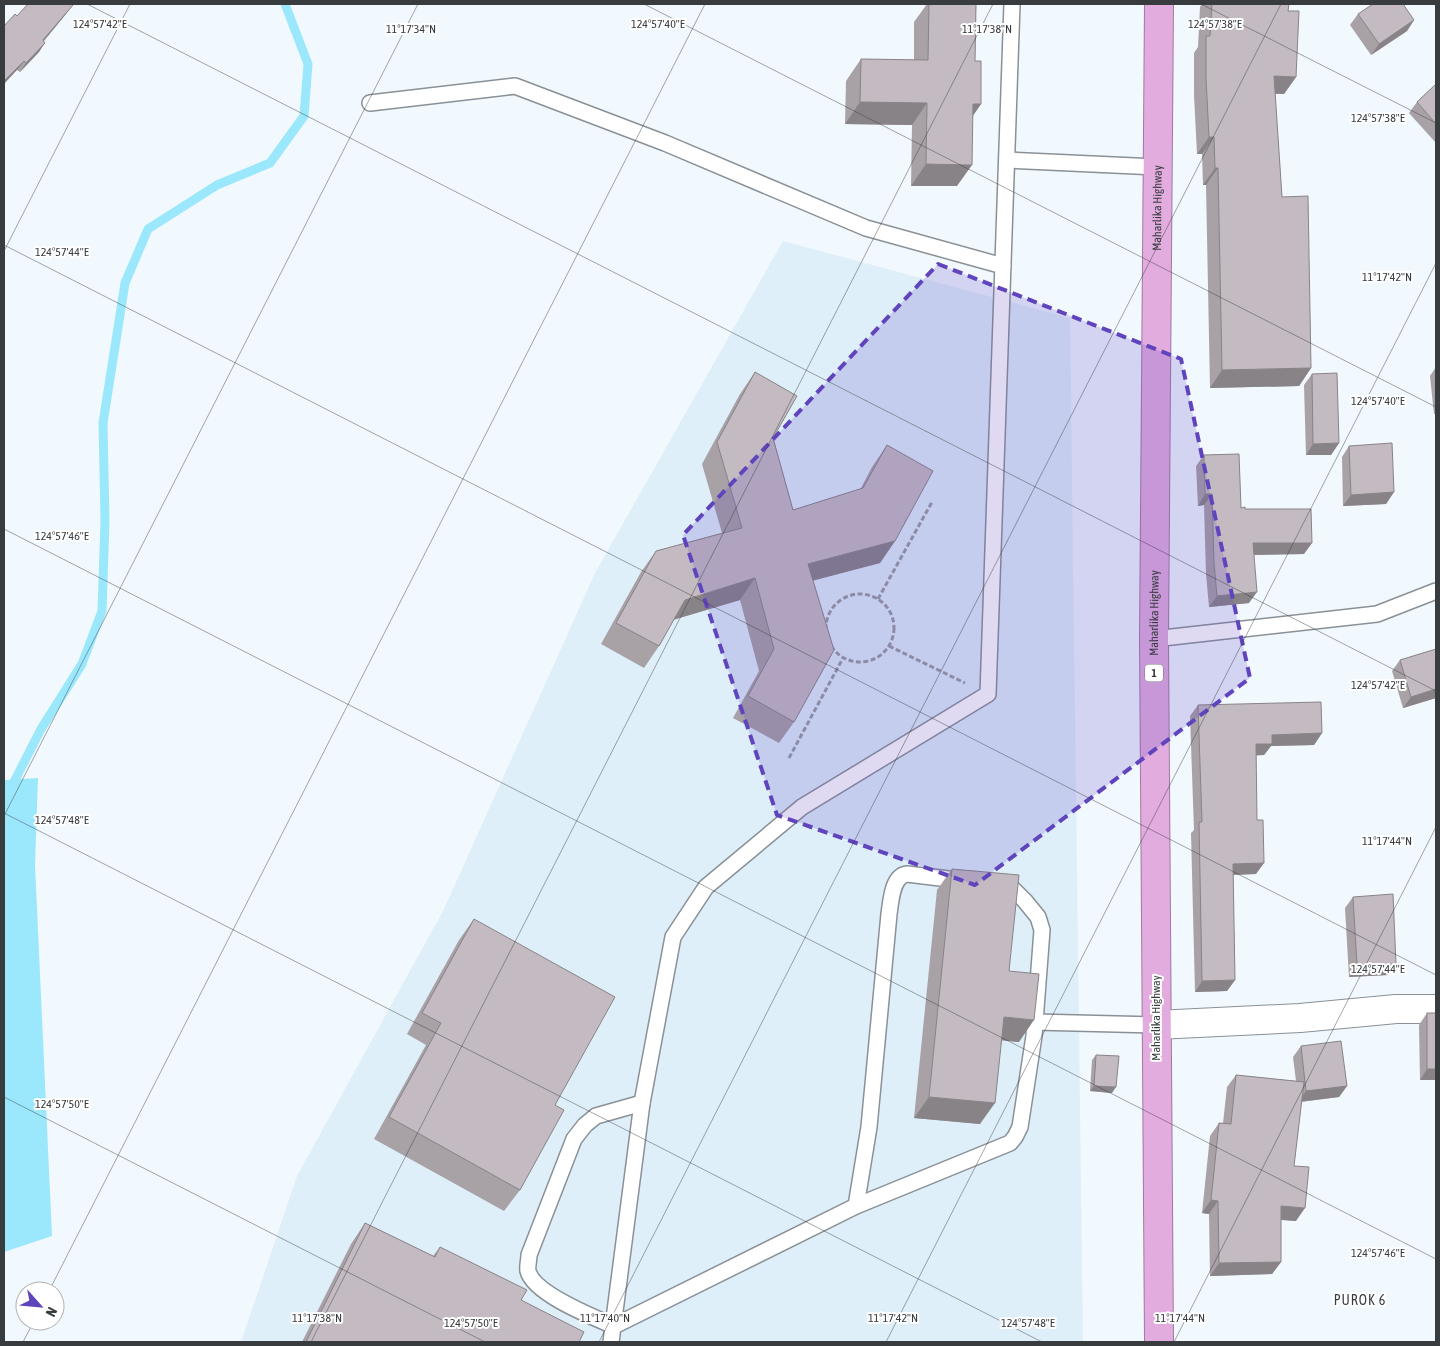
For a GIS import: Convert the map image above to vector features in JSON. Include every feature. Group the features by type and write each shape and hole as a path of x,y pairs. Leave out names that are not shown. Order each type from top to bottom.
{"highway":[{"name":"Maharlika Highway","path":"1159,4 1154,639 1159,1342"}],"street":[{"path":"1156,1025 1300,1018 1396,1009 1436,1009"}],"lane":[{"path":"611,1342 642,1103 673,937 706,887 802,807 988,694 1012,4"},
{"path":"370,103 515,86 665,143 866,228 1003,266"},
{"path":"1007,160 1157,167"},
{"path":"1154,639 1377,614 1436,591"},
{"path":"614,1326 856,1206 1010,1143 1020,1128 1034,1036 1042,930 1038,917 1013,889 991,884 907,874 902,875 896,881 889,914 869,1127 856,1206"},
{"path":"1035,1022 1156,1025"},
{"path":"614,1326 563,1303 536,1284 528,1271 529,1255 574,1139 584,1125 596,1116 642,1103"}],"path":[{"path":"878,599 932,502"},
{"path":"860,593 872,595 882,601 890,610 894,622 894,634 889,646 881,655 870,661 858,662 843,658 836,653 828,642 825,632 826,620 831,610 838,601 848,595 860,593"},
{"path":"889,646 988,694"},
{"path":"789,758 843,658"}],"highlighted area":[{"path":"938,264 1181,359 1250,678 975,885 777,815 683,535"}],"shaded area":[{"path":"783,241 1070,318 1083,1342 241,1342 297,1176 444,909 595,573"}],"water":[{"path":"38,778 35,865 52,1236 4,1252 4,780"}],"building":[{"path":"28,4 73,5 43,40 45,43 26,63 24,61 4,81 4,26"},
{"path":"929,4 976,4 975,61 981,61 981,104 973,104 972,165 926,164 927,103 860,102 861,59 928,60"},
{"path":"1212,4 1289,4 1288,11 1299,11 1296,77 1274,76 1282,197 1308,196 1311,368 1222,370 1218,168 1215,168 1214,137 1209,137 1206,78 1206,36 1210,36"},
{"path":"1373,4 1403,4 1414,20 1379,44 1358,14"},
{"path":"1436,84 1436,124 1417,102"},
{"path":"755,372 797,396 773,438 793,510 863,488 887,445 933,471 895,541 808,564 834,650 794,722 748,696 774,649 755,578 685,600 659,646 616,623 656,551 742,528 717,442"},
{"path":"1337,373 1339,443 1313,444 1312,374"},
{"path":"1392,443 1394,492 1351,495 1349,446"},
{"path":"1239,454 1241,508 1311,509 1312,543 1253,543 1257,592 1217,596 1212,494 1205,494 1204,455"},
{"path":"1436,649 1436,689 1411,697 1400,660"},
{"path":"1321,702 1322,733 1272,735 1272,744 1256,744 1257,820 1263,820 1264,863 1233,864 1235,980 1202,981 1199,822 1202,822 1198,705"},
{"path":"952,869 1019,875 1009,971 1039,974 1034,1020 1004,1017 995,1103 929,1097"},
{"path":"1393,894 1396,964 1357,965 1353,897"},
{"path":"474,919 615,997 555,1105 564,1110 520,1190 389,1117 441,1023 422,1013"},
{"path":"1427,1013 1436,1013 1436,1069 1427,1069"},
{"path":"1341,1041 1347,1086 1306,1091 1301,1046"},
{"path":"1096,1055 1119,1056 1116,1087 1094,1086"},
{"path":"1236,1075 1304,1082 1294,1166 1309,1167 1305,1208 1281,1206 1281,1262 1219,1263 1218,1201 1211,1200 1219,1123 1231,1124"},
{"path":"365,1223 435,1257 440,1247 527,1290 521,1300 584,1332 579,1342 306,1342"}],"waterway":[{"path":"15,780 41,729 82,664 102,611 105,521 103,423 125,283 148,229 217,185 270,163 304,116 308,64 285,4"}],"district":[{"name":"PUROK 6","path":"1360,1300"}]}
